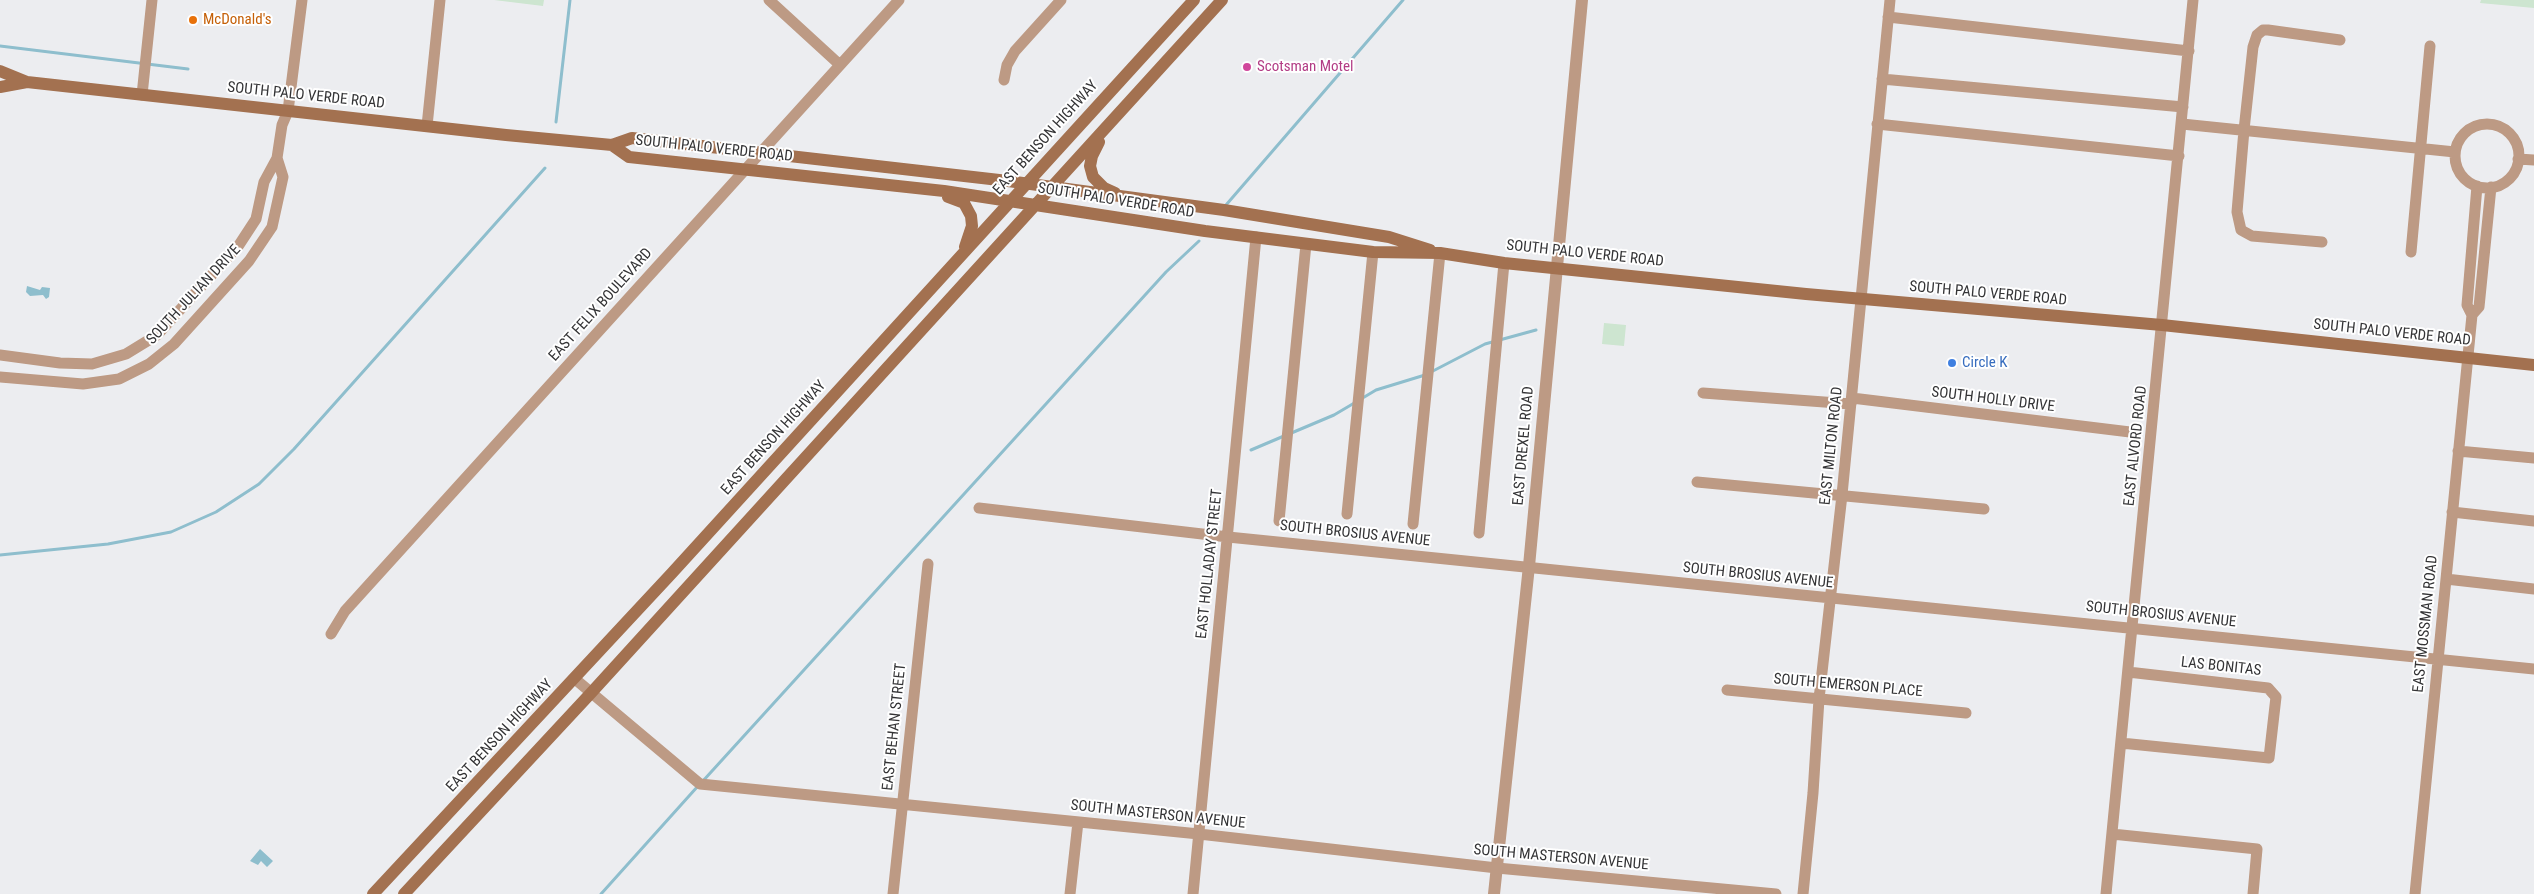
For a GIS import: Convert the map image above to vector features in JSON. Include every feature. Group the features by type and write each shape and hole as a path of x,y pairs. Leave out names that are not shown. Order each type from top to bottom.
{"main road":[{"name":"EAST BENSON HIGHWAY","path":"374,894 575,679 1194,0"},
{"path":"404,894 591,693 1222,0"},
{"name":"SOUTH PALO VERDE ROAD","path":"0,71 27,82 142,95 612,145 632,138 1027,184 1224,210 1389,237 1440,253"},
{"name":"SOUTH PALO VERDE ROAD","path":"0,87 27,82"},
{"path":"1115,118 1092,156 1090,166 1093,177 1104,188 1122,197"},
{"name":"SOUTH PALO VERDE ROAD","path":"612,145 629,157 744,168 1012,200 1256,237 1373,252 1440,253 1504,263 1861,299 2162,325 2534,365"},
{"path":"929,190 964,203 972,216 970,238 959,259"},
{"path":"765,471 782,484"}],"street":[{"path":"142,95 152,0"},
{"name":"SOUTH JULIAN DRIVE","path":"0,356 92,364 126,354 157,335 240,245 256,219 264,182 277,158 281,126 288,111 302,0"},
{"path":"427,126 440,0"},
{"path":"769,0 840,65"},
{"name":"EAST FELIX BOULEVARD","path":"331,634 344,611 744,168 899,0"},
{"path":"1004,80 1007,65 1015,51 1062,0"},
{"name":"EAST DREXEL ROAD","path":"1494,894 1529,566 1582,0"},
{"name":"EAST MILTON ROAD","path":"1803,894 1813,793 1819,699 1842,495 1890,0"},
{"name":"EAST ALVORD ROAD","path":"2106,894 2193,0"},
{"path":"1888,17 2188,51"},
{"path":"2322,242 2237,234 2244,130 2255,30 2268,30 2340,40"},
{"path":"2411,252 2430,46"},
{"path":"1882,79 2183,107"},
{"path":"1877,124 2179,156"},
{"path":"2182,124 2455,152"},
{"path":"2490,124 2504,129 2514,140 2518,159 2510,178 2501,184 2491,187 2477,186 2460,173 2456,163 2455,152 2458,142 2471,128 2490,124"},
{"name":"SOUTH JULIAN DRIVE","path":"0,377 83,384 119,379 149,364 174,344 237,274 272,228 283,177 277,158"},
{"path":"2518,159 2534,160"},
{"path":"2477,186 2467,305 2472,315 2479,307 2491,187"},
{"name":"EAST HOLLADAY STREET","path":"1193,894 1256,237"},
{"path":"1279,521 1306,244"},
{"path":"1347,514 1373,252"},
{"path":"1413,524 1440,253"},
{"path":"1479,533 1504,263"},
{"path":"220,266 237,274"},
{"name":"EAST MOSSMAN ROAD","path":"2415,894 2472,315"},
{"path":"43,381 46,361"},
{"name":"SOUTH HOLLY DRIVE","path":"1703,394 1851,401 2130,432"},
{"path":"2458,451 2534,458"},
{"path":"1697,482 1984,509"},
{"name":"SOUTH BROSIUS AVENUE","path":"980,508 1228,536 1830,598 2534,668"},
{"path":"2452,512 2534,521"},
{"name":"EAST BEHAN STREET","path":"893,894 928,564"},
{"path":"2446,579 2534,589"},
{"name":"LAS BONITAS","path":"2121,742 2269,758 2276,697 2268,688 2128,672"},
{"name":"SOUTH MASTERSON AVENUE","path":"575,679 700,784 1199,834 1497,868 1657,881 1776,894"},
{"name":"SOUTH EMERSON PLACE","path":"1727,690 1966,713"},
{"path":"1070,894 1078,822"},
{"path":"2112,834 2257,849 2253,894"},
{"path":"1656,894 1657,881"}],"green space":[{"path":"494,0 544,0 543,6"},
{"path":"2481,0 2534,0 2534,8 2480,3"},
{"path":"1604,323 1626,325 1624,346 1602,344"}],"water":[{"path":"27,286 40,290 42,287 50,288 49,297 46,299 43,295 30,296 26,292"},
{"path":"260,849 273,861 267,867 261,861 258,865 250,861"}],"waterway":[{"path":"556,122 570,0"},
{"path":"1226,205 1403,0"},
{"path":"0,46 188,69"},
{"path":"0,555 108,544 171,532 216,512 259,484 294,449 545,168"},
{"path":"702,782 1166,272 1199,241"},
{"path":"1431,372 1485,344 1536,330"},
{"path":"1361,399 1376,390 1425,375"},
{"path":"1289,434 1334,415 1356,402"},
{"path":"1251,450 1284,436"},
{"path":"601,894 698,786"}],"place":[{"name":"McDonald's","path":"193,20"},
{"name":"Scotsman Motel","path":"1247,67"},
{"name":"Circle K","path":"1952,363"}]}
